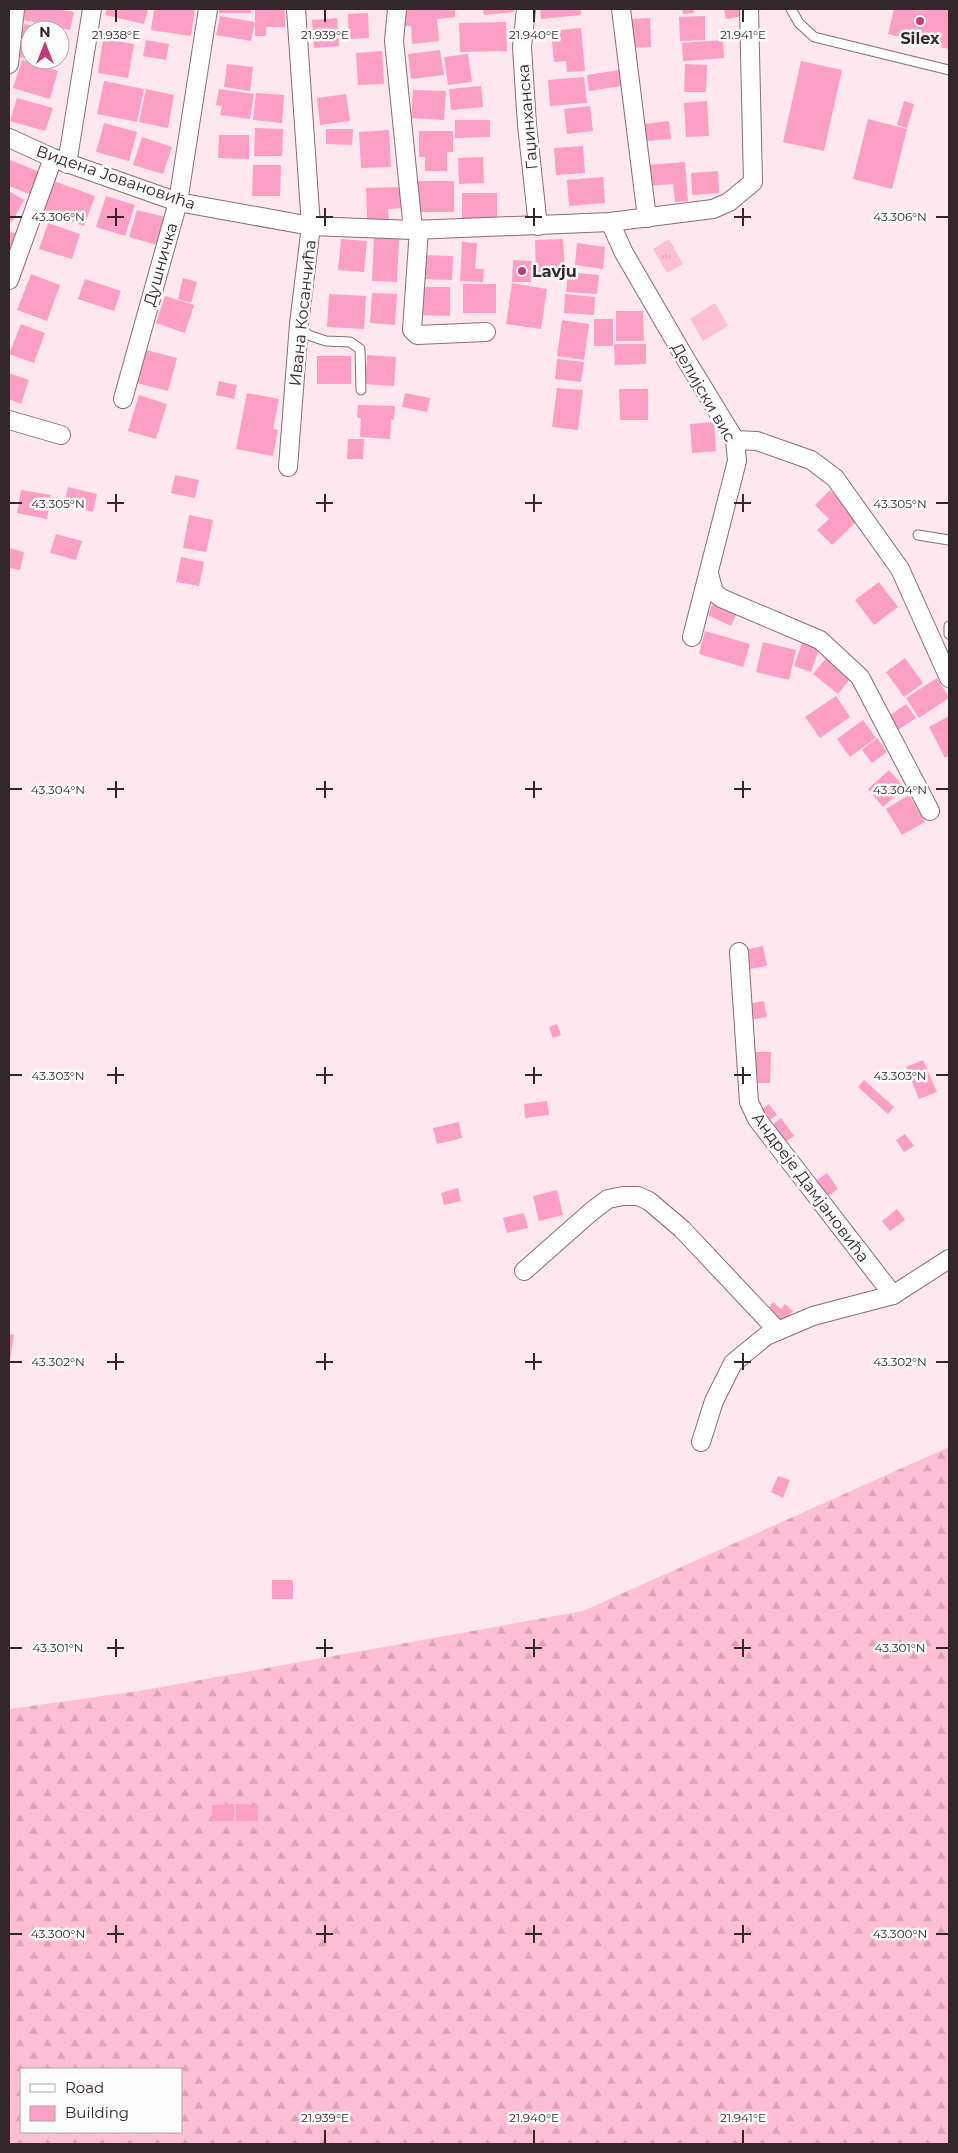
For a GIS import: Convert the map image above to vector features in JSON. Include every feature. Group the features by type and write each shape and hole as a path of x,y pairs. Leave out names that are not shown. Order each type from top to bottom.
{"street":[{"path":"9,64 15,9"},
{"path":"9,280 60,161 92,9"},
{"name":"Душничка","path":"123,399 178,202 208,9"},
{"name":"Ивана Косанчића","path":"288,467 299,324 311,226 296,9"},
{"path":"396,9 394,41 416,230 412,330 417,335 486,332"},
{"name":"Гаџинханска","path":"526,9 522,47 527,126 538,226"},
{"path":"621,9 647,218"},
{"name":"Видена Јовановића","path":"9,138 60,161 178,202 311,226 416,230 538,226 610,222 712,209 729,202 743,193 753,182 749,9"},
{"name":"Делијски вис","path":"610,222 633,269 735,440 737,461 692,637"},
{"path":"9,420 61,434"},
{"path":"735,440 757,441 811,460 835,478 900,569 949,678"},
{"path":"709,574 714,592 721,598 820,640 860,677 930,811"},
{"name":"Андреје Дамјановића","path":"740,952 749,1102 757,1119 894,1295"},
{"path":"524,1271 592,1210 608,1199 638,1196 649,1200 682,1229 778,1331"},
{"path":"701,1442 714,1401 733,1363 766,1336 813,1316 894,1295 949,1260"}],"lane":[{"path":"791,9 799,23 814,37 949,70"},
{"path":"299,324 308,335 326,341 350,342 360,349 361,390"},
{"path":"918,535 949,540"},
{"path":"949,626 949,634"}],"green space":[{"path":"669,239 683,264 667,273 653,249"},
{"path":"715,303 728,326 703,341 690,319"},
{"path":"949,1447 949,2144 9,2144 9,1709 139,1691 583,1611"}],"building":[{"path":"25,9 56,9 74,12 70,30 70,20 23,20"},
{"path":"107,9 148,9 144,24 105,15"},
{"path":"154,9 195,9 191,36 151,30"},
{"path":"219,9 251,9 251,13 219,13"},
{"path":"255,9 285,9 285,27 266,27 266,36 255,36"},
{"path":"401,9 455,9 455,17 437,19 439,41 412,44 411,26 403,26"},
{"path":"483,9 513,9 514,12 484,15"},
{"path":"540,9 581,9 581,15 541,19"},
{"path":"682,9 693,9 694,13 683,14"},
{"path":"724,9 742,9 743,16 726,19"},
{"name":"Silex","path":"894,9 949,9 949,49 888,34"},
{"path":"368,13 369,38 349,39 348,14"},
{"path":"220,16 255,22 251,41 216,35"},
{"path":"705,16 705,40 680,41 679,17"},
{"path":"337,18 339,46 314,48 312,20"},
{"path":"650,18 651,47 629,48 629,19"},
{"path":"506,22 507,51 460,52 459,23"},
{"path":"581,28 585,71 567,72 566,61 554,62 551,31"},
{"path":"103,39 134,44 128,78 98,73"},
{"path":"146,40 169,44 166,60 143,56"},
{"path":"723,40 724,58 683,61 682,43"},
{"path":"440,50 444,75 411,79 408,54"},
{"path":"382,51 384,84 358,85 356,53"},
{"path":"468,54 472,82 448,85 444,57"},
{"path":"801,61 842,70 824,151 783,142"},
{"path":"227,64 253,67 250,91 224,87"},
{"path":"685,64 707,65 706,92 684,92"},
{"path":"20,66 20,70 58,71 50,99 13,88"},
{"path":"619,70 621,86 589,91 587,75"},
{"path":"584,77 587,103 550,106 548,80"},
{"path":"104,81 144,89 137,122 97,114"},
{"path":"481,86 483,107 451,110 449,89"},
{"path":"146,89 174,95 168,128 139,122"},
{"path":"219,89 254,94 250,119 220,115 222,106 216,105"},
{"path":"413,90 446,91 444,120 411,118"},
{"path":"256,93 284,95 282,123 253,120"},
{"path":"346,94 350,121 320,125 317,98"},
{"path":"17,98 53,108 45,131 10,121"},
{"path":"707,101 709,136 686,137 684,103"},
{"path":"904,101 914,104 907,128 897,125"},
{"path":"590,106 593,131 567,134 564,109"},
{"path":"868,119 907,129 892,189 853,179"},
{"path":"455,120 490,120 490,137 455,138"},
{"path":"669,121 671,139 646,141 644,124"},
{"path":"104,123 137,132 129,161 96,152"},
{"path":"255,128 283,129 282,156 254,156"},
{"path":"326,129 353,129 352,145 326,144"},
{"path":"389,130 391,167 361,168 359,132"},
{"path":"419,131 453,131 453,152 447,152 447,171 425,171 425,157 419,157"},
{"path":"219,135 249,135 249,159 218,158"},
{"path":"142,137 172,147 163,174 133,165"},
{"path":"583,146 585,173 556,175 554,148"},
{"path":"483,157 484,183 459,184 458,158"},
{"path":"10,160 40,172 31,195 9,186"},
{"path":"685,162 688,201 675,202 673,184 648,186 646,165"},
{"path":"253,165 281,165 280,196 252,196"},
{"path":"718,171 719,193 692,195 691,173"},
{"path":"603,177 605,203 569,206 567,180"},
{"path":"51,180 95,196 84,226 40,210"},
{"path":"418,181 454,181 454,212 418,212"},
{"path":"402,187 402,208 388,209 389,220 367,220 366,188"},
{"path":"9,191 24,200 12,222 9,220"},
{"path":"462,193 497,193 497,218 462,218"},
{"path":"106,196 135,205 125,236 96,227"},
{"path":"137,210 165,217 157,245 129,237"},
{"path":"48,223 80,234 72,259 39,249"},
{"path":"9,231 16,234 9,249"},
{"path":"374,238 399,239 397,282 372,281"},
{"path":"341,239 367,241 364,272 338,270"},
{"path":"563,239 565,273 536,274 535,240"},
{"path":"462,242 477,243 475,269 484,269 483,282 460,281"},
{"path":"577,243 605,247 603,269 575,265"},
{"path":"421,255 453,256 452,280 420,279"},
{"name":"Lavju","path":"513,260 532,261 531,282 512,282"},
{"path":"568,272 599,275 597,294 566,292"},
{"path":"31,274 60,285 47,321 17,310"},
{"path":"183,278 197,282 191,303 178,299"},
{"path":"85,279 121,291 114,311 78,299"},
{"path":"512,283 547,289 541,329 506,324"},
{"path":"463,284 496,284 496,313 463,313"},
{"path":"420,287 450,287 450,316 419,315"},
{"path":"372,293 397,294 395,325 370,323"},
{"path":"329,294 366,296 364,329 327,327"},
{"path":"565,294 595,297 594,315 564,313"},
{"path":"165,296 194,305 185,333 156,323"},
{"path":"616,311 643,311 644,341 616,341"},
{"path":"594,319 613,319 613,346 594,346"},
{"path":"562,320 589,324 584,360 557,356"},
{"path":"21,324 45,333 34,363 9,354"},
{"path":"614,344 646,344 646,364 615,365"},
{"path":"146,350 177,358 168,391 137,383"},
{"path":"367,355 396,357 394,386 365,384"},
{"path":"317,356 351,356 351,384 317,384"},
{"path":"557,359 584,362 581,382 555,379"},
{"path":"9,373 29,380 21,404 9,399"},
{"path":"219,381 237,385 234,399 216,395"},
{"path":"557,388 583,390 578,430 552,427"},
{"path":"619,389 648,389 648,420 620,420"},
{"path":"247,393 279,399 273,429 278,430 273,456 236,449"},
{"path":"405,393 430,398 427,412 402,407"},
{"path":"139,395 167,404 156,439 128,431"},
{"path":"358,405 395,406 394,420 391,419 390,439 360,437 361,418 357,418"},
{"path":"714,422 716,451 692,453 690,424"},
{"path":"348,439 364,439 363,459 347,459"},
{"path":"175,475 199,480 195,498 171,493"},
{"path":"68,487 97,494 93,512 64,504"},
{"path":"21,490 51,495 47,519 17,513"},
{"path":"830,490 859,519 832,545 817,530 829,519 815,505"},
{"path":"189,515 213,520 206,552 183,548"},
{"path":"56,534 82,541 76,560 50,553"},
{"path":"9,548 24,552 20,570 9,568"},
{"path":"181,557 204,562 199,586 176,582"},
{"path":"879,582 898,607 874,625 855,600"},
{"path":"714,601 738,611 731,626 708,615"},
{"path":"705,631 750,644 743,667 699,654"},
{"path":"804,637 821,643 811,672 794,666"},
{"path":"763,642 796,650 789,680 756,672"},
{"path":"828,656 853,675 838,694 813,674"},
{"path":"905,658 923,683 904,697 886,672"},
{"path":"937,678 949,698 919,718 906,698"},
{"path":"836,696 850,717 820,738 805,717"},
{"path":"906,704 916,718 898,730 889,716"},
{"path":"949,716 949,755 945,758 929,727"},
{"path":"863,720 876,738 850,757 837,739"},
{"path":"877,738 887,752 872,763 862,750"},
{"path":"889,770 905,788 883,807 868,789"},
{"path":"909,795 925,822 902,835 886,809"},
{"path":"763,946 767,966 744,970 740,951"},
{"path":"764,1001 767,1017 750,1020 747,1004"},
{"path":"557,1024 561,1035 553,1038 549,1027"},
{"path":"750,1052 771,1052 770,1083 750,1083"},
{"path":"923,1060 937,1092 919,1099 906,1067"},
{"path":"864,1080 894,1107 888,1114 858,1087"},
{"path":"547,1101 549,1115 525,1118 524,1104"},
{"path":"769,1104 777,1115 765,1123 757,1112"},
{"path":"781,1118 794,1136 781,1145 768,1128"},
{"path":"459,1122 462,1138 437,1144 433,1128"},
{"path":"905,1134 914,1146 904,1152 896,1140"},
{"path":"827,1173 838,1189 825,1198 814,1182"},
{"path":"458,1188 461,1201 444,1205 441,1193"},
{"path":"557,1190 563,1215 539,1221 533,1196"},
{"path":"897,1209 905,1220 890,1231 882,1221"},
{"path":"524,1213 528,1228 507,1233 503,1218"},
{"path":"773,1302 781,1309 785,1304 793,1311 782,1323 767,1310"},
{"path":"9,1334 14,1335 10,1360 9,1360"},
{"path":"778,1476 790,1480 783,1498 771,1492"},
{"path":"272,1580 293,1580 293,1599 272,1599"},
{"path":"234,1804 234,1821 212,1821 212,1805"},
{"path":"236,1804 258,1805 258,1821 236,1821"}],"place":[{"name":"Silex","path":"920,21"},
{"name":"Lavju","path":"522,271"}]}
